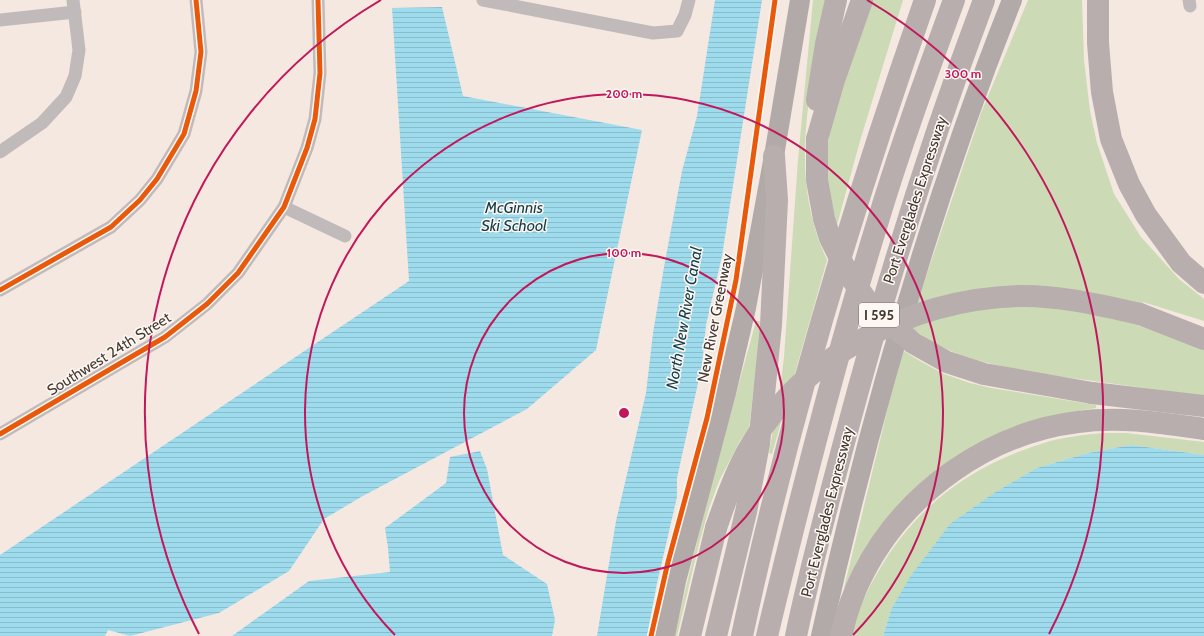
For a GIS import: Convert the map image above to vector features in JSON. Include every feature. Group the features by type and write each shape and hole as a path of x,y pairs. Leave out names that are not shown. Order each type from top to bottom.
{"highway":[{"path":"836,0 826,44 815,112 817,139 817,180 824,219 830,238 846,272 870,305 913,343 947,362 984,374 1092,393 1204,406"},
{"path":"817,139 834,80 862,0"},
{"path":"742,636 783,464 822,321 872,153 925,0"},
{"path":"767,636 813,451 877,223 916,104 954,0"},
{"name":"Port Everglades Expressway","path":"796,636 831,491 888,285 934,138 984,0"},
{"path":"1098,0 1098,44 1102,85 1111,139 1129,184 1146,215 1181,263 1204,283"},
{"path":"716,636 746,512 759,444 771,325 777,200 774,156"},
{"path":"1165,240 1204,270"},
{"path":"690,636 716,528 737,471 751,446 778,408 801,384 823,366 882,328 936,308 978,299 1019,296 1059,298 1100,305 1187,323 1204,328"},
{"path":"1140,314 1204,339"},
{"path":"841,636 856,590 864,573 885,539 897,524 937,483 986,451 1039,430 1077,422 1135,420 1204,429"}],"main road":[{"path":"665,636 678,573 737,347 774,156 800,0"},
{"path":"821,636 861,473 910,294 941,194 992,50 1012,0"},
{"path":"992,50 1017,0"}],"street":[{"path":"0,290 110,227 140,200 157,179 184,134 196,91 201,52 196,0"},
{"name":"Southwest 24th Street","path":"0,434 165,337 207,304 238,273 284,207 307,148 315,118 320,73 318,0"},
{"path":"483,0 654,33 677,31 685,15 689,0"},
{"path":"0,20 74,6 79,50 75,76 66,97 42,124 0,152"},
{"path":"284,207 344,236"}],"green space":[{"path":"813,0 828,0 809,98 805,163 808,196 815,228 827,260 772,454 769,453 784,357 798,160"},
{"path":"869,0 903,0 860,141 837,225 827,180 829,135 839,89"},
{"path":"1028,0 1082,0 1084,60 1090,111 1097,143 1114,194 1141,237 1179,279 1204,299 1204,321 1143,302 1137,325 1204,348 1204,396 1057,376 977,360 945,349 909,327 981,113"},
{"path":"756,321 760,321 749,428 740,441 719,481 709,508 677,636 675,636 707,501"},
{"path":"902,350 944,374 970,383 991,388 1096,405 1096,408 1067,413 923,481 894,511 874,535 856,565 846,588 844,588"},
{"path":"1103,433 1126,433 1204,442 1204,455 1131,445 1088,453 1037,468 891,610 883,636 851,636 866,595 878,572 893,549 909,528 927,509 947,492 968,477 1015,453 1056,440"}],"water":[{"name":"North New River Canal","path":"715,0 762,0 722,256 706,325 702,365 677,478 677,497 657,583 647,636 597,636 616,521 646,393 653,333 664,267 682,171 697,116"},
{"name":"McGinnis Ski School","path":"442,7 463,96 642,130 596,350 527,409 361,497 324,519 289,571 219,613 130,636 108,630 105,636 0,636 0,555 409,281 392,8"},
{"path":"1131,445 1204,455 1204,636 883,636 891,610 910,577 950,524 994,493 1037,468 1088,453"},
{"path":"480,451 487,469 503,555 547,584 555,620 552,636 232,636 309,581 390,572 385,528 446,483 450,457"}],"cycle path":[{"path":"0,290 111,227 140,200 157,179 184,134 196,91 201,52 196,0"},
{"path":"0,434 165,337 207,304 238,273 284,207 307,148 315,119 320,73 318,0"},
{"name":"New River Greenway","path":"651,636 668,562 707,418 736,280 775,0"}]}
